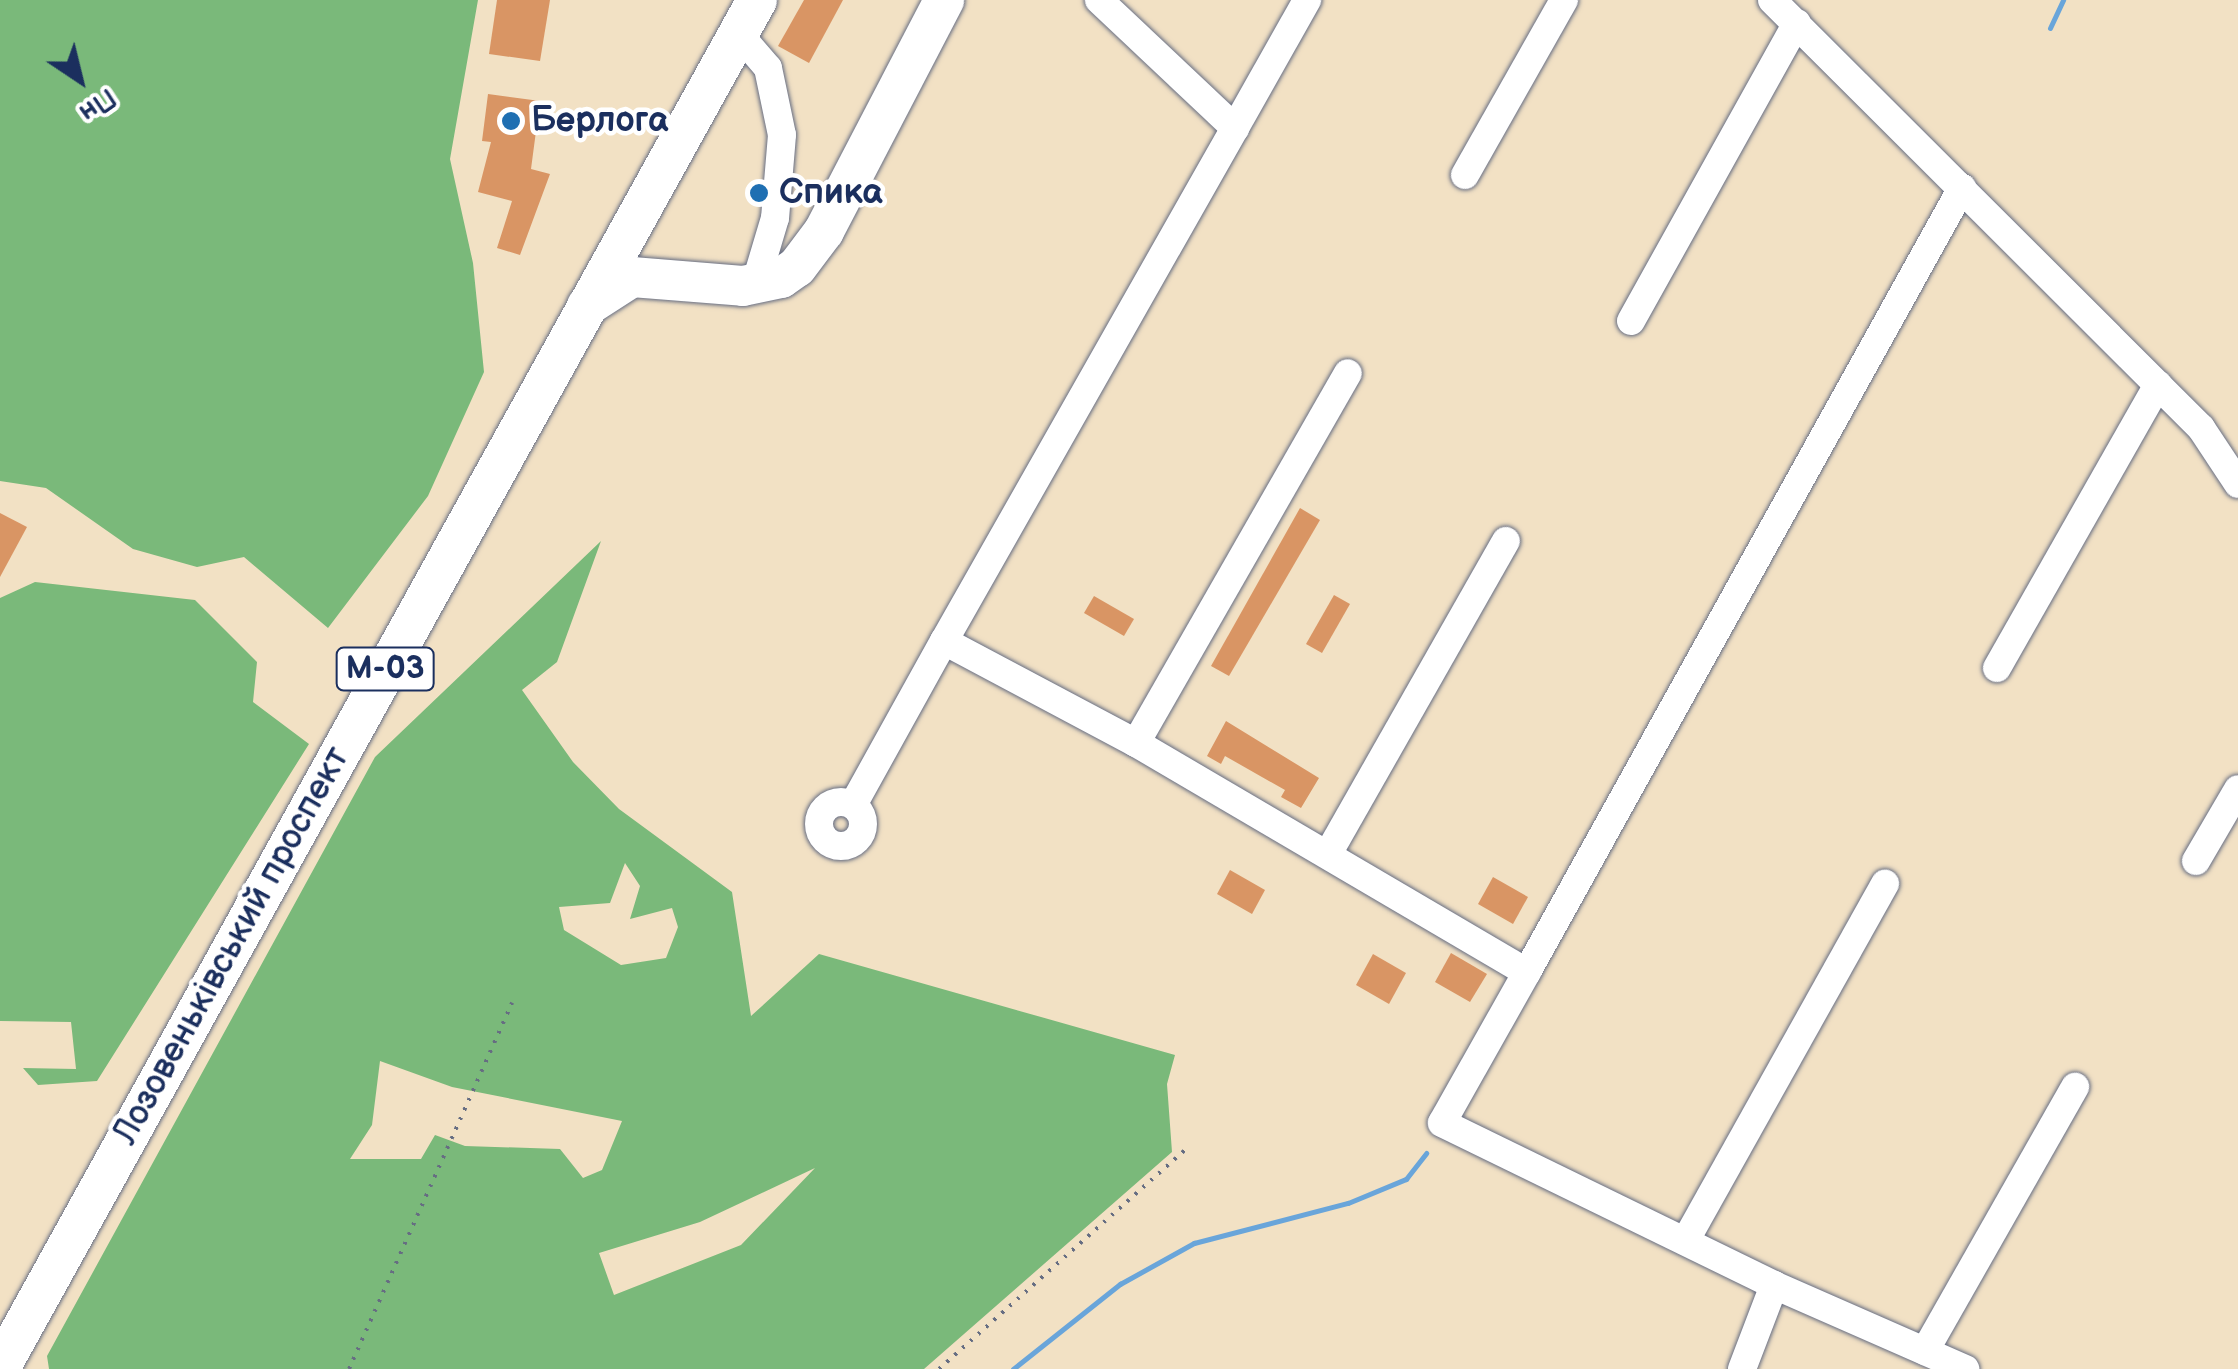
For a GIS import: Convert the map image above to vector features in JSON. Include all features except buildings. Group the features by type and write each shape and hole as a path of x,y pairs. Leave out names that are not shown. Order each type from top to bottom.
{"highway":[{"path":"584,308 632,277 755,285 797,267 824,232 944,0"},
{"name":"Лозовеньківський проспект","path":"8,1354 747,10"}],"street":[{"path":"1099,0 1235,128"},
{"path":"853,805 1307,0"},
{"path":"1466,176 1564,0"},
{"path":"1772,0 2202,428 2238,484"},
{"path":"747,10 768,68 782,135 775,218 755,285"},
{"path":"1631,321 1797,23"},
{"path":"1962,188 1442,1122 1686,1238 1774,1285 1965,1369"},
{"path":"1136,743 1348,373"},
{"path":"1997,668 2158,385"},
{"path":"1328,854 1506,541"},
{"path":"944,641 1136,743 1527,972"},
{"path":"2196,862 2238,788"},
{"path":"1686,1238 1885,883"},
{"path":"1925,1351 2076,1087"},
{"path":"1742,1369 1774,1285"}],"path":[{"path":"349,1369 512,1003"},
{"path":"939,1369 1185,1150"}],"green space":[{"path":"0,0 478,0 450,159 473,263 484,372 428,496 328,628 244,557 197,567 133,549 46,488 0,481"},
{"path":"601,541 557,662 522,690 573,762 619,809 732,892 751,1016 819,954 1175,1055 1167,1084 1172,1152 924,1369 49,1369 47,1356 375,757","holes":["625,863 640,886 630,919 672,908 678,927 666,958 621,965 564,930 559,907 610,903","380,1061 452,1087 622,1121 602,1170 583,1178 560,1149 465,1146 435,1135 421,1159 350,1159 372,1125","815,1168 741,1245 614,1295 599,1253 700,1222"]},
{"path":"35,582 195,600 257,662 253,702 309,744 97,1081 38,1085 23,1068 76,1069 71,1022 0,1021 0,598"}],"waterway":[{"path":"2050,28 2063,0"},
{"path":"1013,1369 1120,1284 1194,1243 1348,1203 1406,1179 1426,1153"}],"place":[{"name":"Берлога","path":"511,121"},
{"name":"Спика","path":"759,193"}]}
